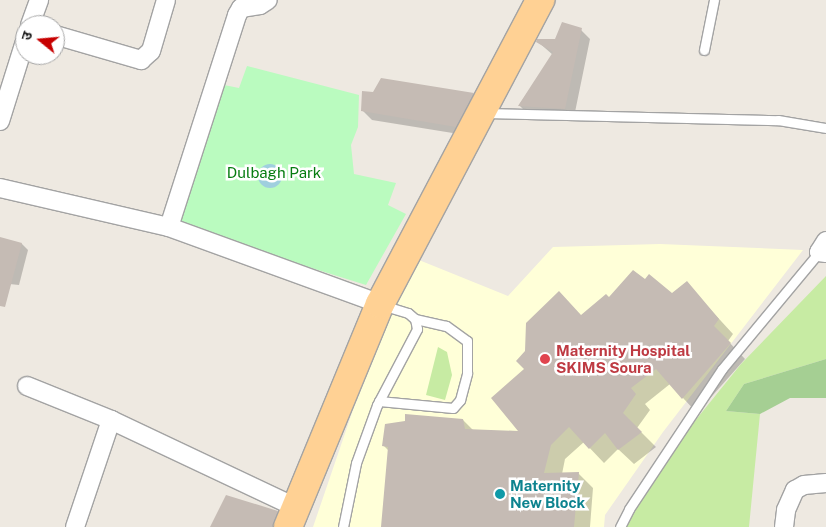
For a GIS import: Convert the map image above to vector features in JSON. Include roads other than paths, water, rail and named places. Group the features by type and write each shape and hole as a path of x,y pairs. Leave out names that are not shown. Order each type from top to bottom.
{"main road":[{"path":"291,517 380,304 484,113 540,0"}],"street":[{"path":"34,15 39,0"},
{"path":"65,38 140,60 151,51 166,0"},
{"path":"169,227 241,8 260,5 268,0"},
{"path":"0,121 5,87 15,64"},
{"path":"0,188 169,227 380,304"},
{"path":"26,386 111,420 291,517"},
{"path":"75,527 111,420"},
{"path":"784,527 786,510 795,490 804,485 826,483"}],"lane":[{"path":"704,50 714,0"},
{"path":"484,113 778,120 826,128"},
{"path":"620,527 629,508 722,369 824,249"},
{"path":"379,401 453,408 460,400 467,373 466,340 446,326 415,320 408,313 380,304"},
{"path":"343,527 356,463 379,401 414,339 415,320"}],"water":[{"path":"270,164 279,167 282,176 279,185 270,188 261,185 258,176 261,167"}],"place":[{"name":"Maternity Hospital SKIMS Soura","path":"545,359"},
{"name":"Maternity New Block","path":"500,494"}],"park label":[{"name":"Dulbagh Park","path":"274,173"}]}
